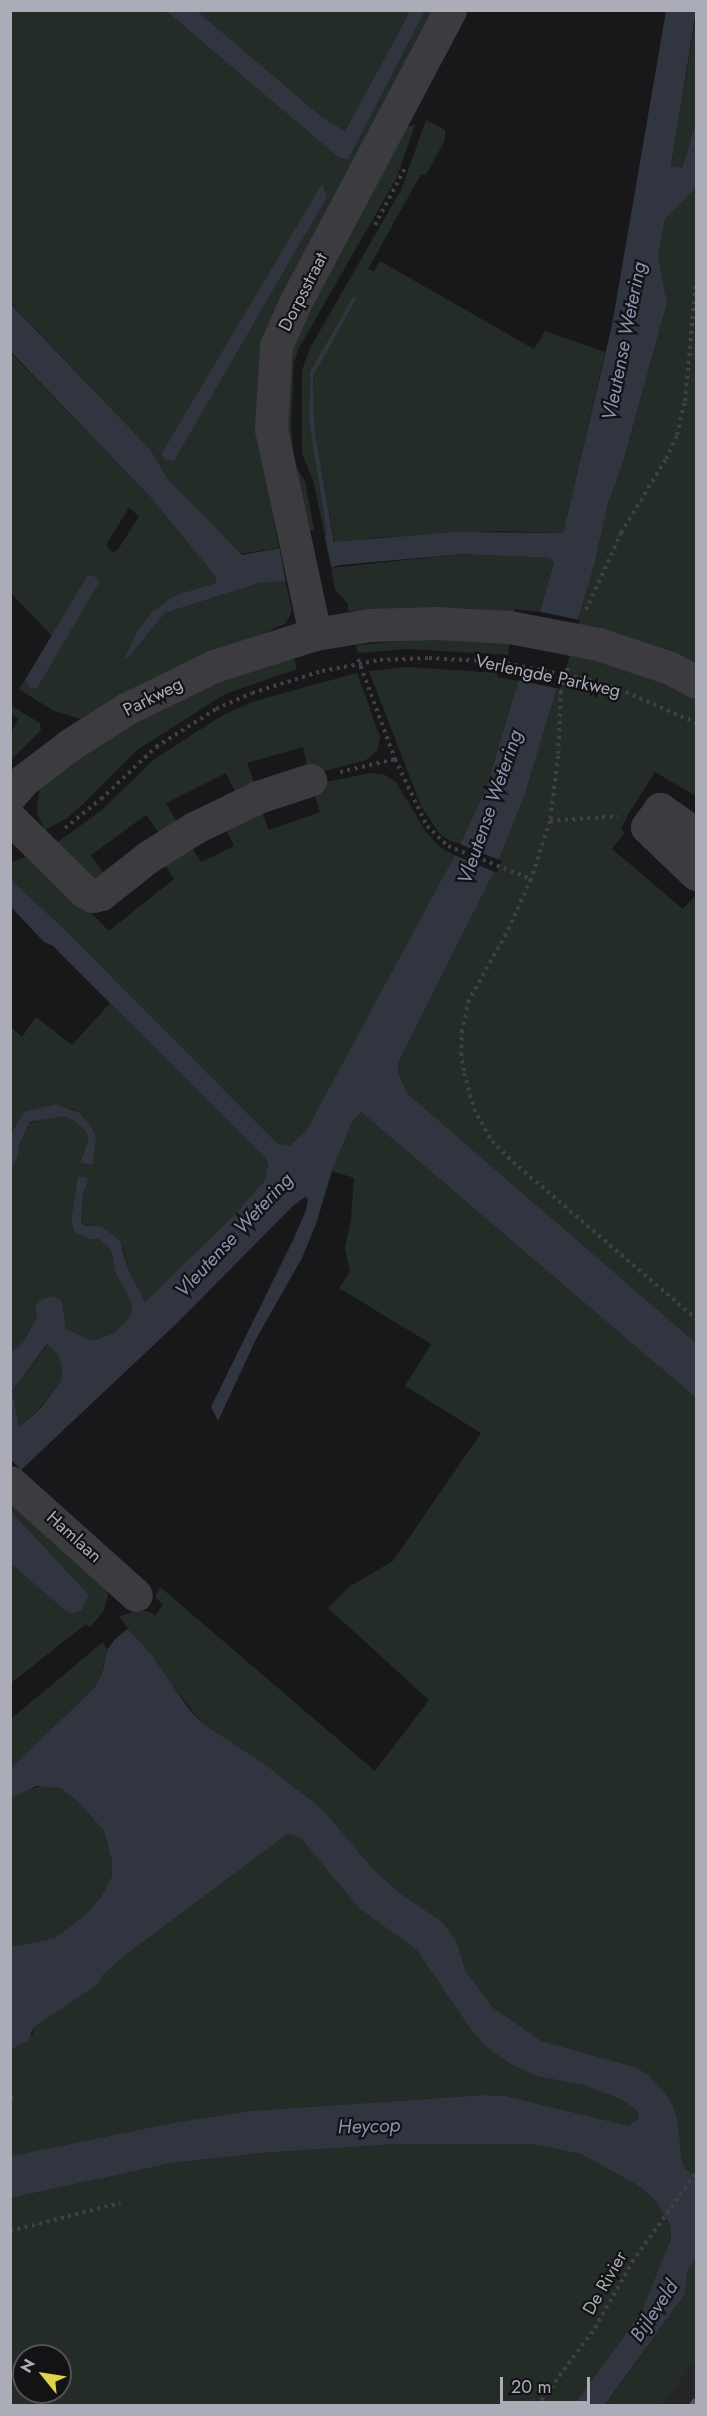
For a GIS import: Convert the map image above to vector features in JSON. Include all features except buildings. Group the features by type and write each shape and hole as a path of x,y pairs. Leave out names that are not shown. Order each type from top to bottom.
{"street":[{"name":"Dorpsstraat","path":"315,634 271,429 276,346 295,303 450,10"},
{"name":"Verlengde Parkweg","path":"315,634 382,625 437,623 509,627 584,640 670,668 696,682"},
{"name":"Parkweg","path":"10,796 25,779 71,744 126,709 214,666 315,634"},
{"path":"10,818 85,892 93,896 101,894 148,857 194,828 258,797 310,780"},
{"path":"696,834 660,809 648,827 696,874"},
{"name":"Hamlaan","path":"10,1482 136,1595"}],"path":[{"path":"371,232 400,181 408,158"},
{"path":"696,281 685,401 677,435 666,459 621,533 584,640 561,691 558,756 550,820 531,879 506,934 469,1000 462,1030 461,1053 474,1109 492,1141 513,1162 696,1319"},
{"name":"Verlengde Parkweg","path":"36,843 58,833 77,820 141,759 180,730 216,709 252,693 322,671 360,663 429,658 500,663 589,680 619,689 696,723"},
{"path":"360,663 395,759 427,826 448,846 531,879"},
{"path":"310,780 395,759"},
{"path":"550,820 627,816 653,819"},
{"name":"De Rivier","path":"537,2406 595,2328 632,2262 696,2174"},
{"path":"10,2231 120,2203"}],"shaded area":[{"path":"11,11 166,11 338,157 348,160 425,11 436,11 277,307 270,500 279,548 239,554 167,478 150,449 11,303","holes":["289,240 301,242 174,460 165,460 161,454"]},
{"path":"197,11 410,11 345,131 322,117"},
{"path":"696,15 696,122 682,168 671,166"},
{"path":"426,120 445,130 445,140 426,175 421,174 368,269 374,271 380,261 534,349 545,331 605,352 563,533 500,531 371,538 335,544 315,433 313,376 316,370 310,372 309,421 327,533 325,536 313,480 302,454 302,370 310,348 401,190"},
{"path":"415,125 397,177 299,348 294,362 291,427 295,465 305,481 314,530 308,531 286,426 288,369 295,333 406,127"},
{"path":"696,188 696,796 655,772 627,816 621,830 625,832 612,849 683,909 696,895 696,1343 408,1094 399,1075 398,1063 494,872 526,791 594,566 608,504 622,466 667,303 658,257 665,219"},
{"path":"10,352 151,498 216,577 217,583 173,596 152,612 136,633 125,657 133,652 165,613 259,583 285,580 292,611 286,623 81,719 54,711 19,689 25,680 30,688 37,688 87,576 52,636 11,593","holes":["129,507 139,517 117,551 112,552 106,545"]},
{"path":"462,554 550,558 554,563 539,612 515,609 513,614 467,608 348,611 348,604 335,590 331,568"},
{"path":"430,639 510,641 508,655 409,649 358,653 356,645"},
{"path":"294,658 297,669 225,694 137,750 66,819 45,830 37,813 37,805 40,788 52,775 131,725 180,699 238,674"},
{"path":"407,667 498,673 497,677 520,681 487,786 460,844 450,841 439,833 421,806 369,671"},
{"path":"357,673 380,737 377,751 366,760 309,775 303,747 247,763 255,785 236,793 226,773 166,803 177,822 159,833 146,815 91,855 103,873 92,880 55,844 102,810 153,760 223,715 255,701"},
{"path":"10,705 40,723 41,730 11,760 11,733 18,719 11,712"},
{"path":"370,773 385,775 396,782 426,832 441,848 455,855 373,1012 306,1131 289,1146 284,1147 278,1144 62,927 11,880 11,862 33,855 109,931 174,879 162,860 189,843 201,862 234,846 224,825 261,810 269,830 320,812 312,785"},
{"path":"110,1003 266,1159 268,1172 265,1180 235,1214 145,1302 128,1269 123,1248 94,1227 81,1223 83,1195 89,1178 78,1176 71,1220 74,1232 88,1239 99,1239 111,1250 116,1274 132,1304 130,1317 114,1333 93,1341 66,1329 62,1301 36,1306 37,1317 23,1342 11,1353 11,1165 17,1159 20,1143 30,1123 55,1116 64,1116 76,1122 87,1133 88,1141 80,1163 93,1165 91,1127 80,1113 70,1108 57,1104 11,1134 11,1027 22,1037 36,1017 72,1045"},
{"path":"361,1112 696,1398 696,2177 685,2169 681,2156 629,2126 506,2096 484,2095 251,2111 177,2122 11,2156 11,2049 33,2034 33,2028 98,1984 102,1976 124,1956 288,1834 263,1763 202,1723 119,1617 137,1610 150,1612 155,1616 163,1605 155,1597 160,1587 375,1771 429,1700 328,1608 349,1587 393,1561 481,1433 405,1386 431,1344 339,1288 350,1272 345,1248 351,1219 354,1178 332,1171 352,1122"},
{"path":"48,1344 59,1356 62,1369 61,1381 39,1409 19,1427 12,1391"},
{"path":"11,1488 107,1589 108,1596 103,1612 90,1627 86,1624 11,1683 11,1564 67,1611 82,1610 89,1595 11,1511"},
{"path":"103,1642 107,1650 103,1669 95,1687 11,1768 11,1719"},
{"path":"48,1785 61,1788 78,1802 104,1831 112,1862 112,1876 101,1897 85,1915 55,1938 11,1947 10,1798 24,1790"},
{"path":"397,2144 532,2144 581,2154 637,2185 655,2200 670,2224 671,2239 642,2311 574,2405 11,2406 11,2198 172,2163 263,2153"},
{"path":"696,2260 696,2362 662,2405 605,2406 685,2294 688,2269"},
{"path":"696,2362 696,2405 662,2405"}],"water":[{"path":"166,11 197,11 322,117 345,131 410,11 425,11 348,160 338,157"},
{"name":"Vleutense Wetering","path":"666,11 696,11 671,166 682,168 696,122 696,188 665,219 658,257 667,303 622,466 608,504 594,566 526,791 494,872 398,1063 399,1075 408,1094 696,1343 696,1398 361,1112 352,1122 332,1171 316,1224 302,1258 256,1339 218,1421 211,1407 294,1238 306,1210 308,1199 305,1197 294,1205 175,1325 21,1470 11,1460 11,1353 23,1342 37,1317 35,1306 42,1299 53,1296 62,1301 66,1329 93,1341 114,1333 130,1317 132,1304 116,1274 111,1250 99,1239 88,1239 74,1232 71,1220 78,1176 89,1178 83,1195 81,1223 87,1226 101,1226 120,1241 128,1269 145,1302 236,1213 265,1180 268,1165 266,1159 11,907 11,880 62,927 278,1144 289,1146 306,1131 455,855 487,786 554,563 550,558 462,554 340,565 283,581 259,583 165,613 128,658 125,657 136,633 152,612 173,596 216,583 216,577 151,498 11,352 10,303 150,449 167,478 242,555 315,542 327,534 309,421 310,372 354,296 356,299 313,376 315,433 334,542 454,532 563,533 612,325","holes":["47,1344 59,1356 62,1369 61,1381 40,1409 19,1427 12,1391"]},
{"path":"322,184 327,197 174,461 165,460 161,454"},
{"path":"92,575 100,581 37,688 30,688 25,680 87,576"},
{"path":"57,1104 80,1113 91,1127 96,1137 93,1165 80,1163 88,1141 87,1133 76,1122 64,1116 30,1122 20,1143 17,1159 11,1165 11,1134 24,1112"},
{"path":"11,1511 89,1595 82,1610 73,1613 66,1611 11,1564"},
{"path":"128,1629 150,1653 189,1709 202,1723 263,1763 323,1810 372,1868 398,1892 442,1922 456,1941 465,1970 493,2008 541,2041 634,2067 647,2074 664,2092 673,2106 685,2169 696,2177 696,2260 688,2269 685,2294 605,2405 574,2405 642,2311 671,2239 670,2224 655,2200 637,2185 581,2154 532,2144 397,2144 263,2153 172,2163 11,2198 11,2156 177,2122 251,2111 484,2095 506,2096 629,2126 639,2118 637,2111 623,2100 584,2085 537,2076 513,2065 489,2049 472,2031 417,1950 359,1908 300,1837 288,1834 124,1956 102,1976 98,1984 33,2028 28,2041 11,2049 11,1947 55,1938 85,1915 101,1897 112,1876 112,1862 104,1831 78,1802 61,1788 36,1786 11,1798 11,1768 95,1687 103,1670 107,1650 116,1638"}],"pier":[{"path":"324,533 332,571 286,583 279,545 314,539"},
{"path":"536,611 580,620 560,689 517,680"},
{"path":"457,843 502,861 497,873 452,854"}],"railway":[{"path":"691,2406 696,2398"}],"water label":[{"name":"Heycop","path":"369,2126"},
{"name":"Bijleveld","path":"654,2311"}]}
